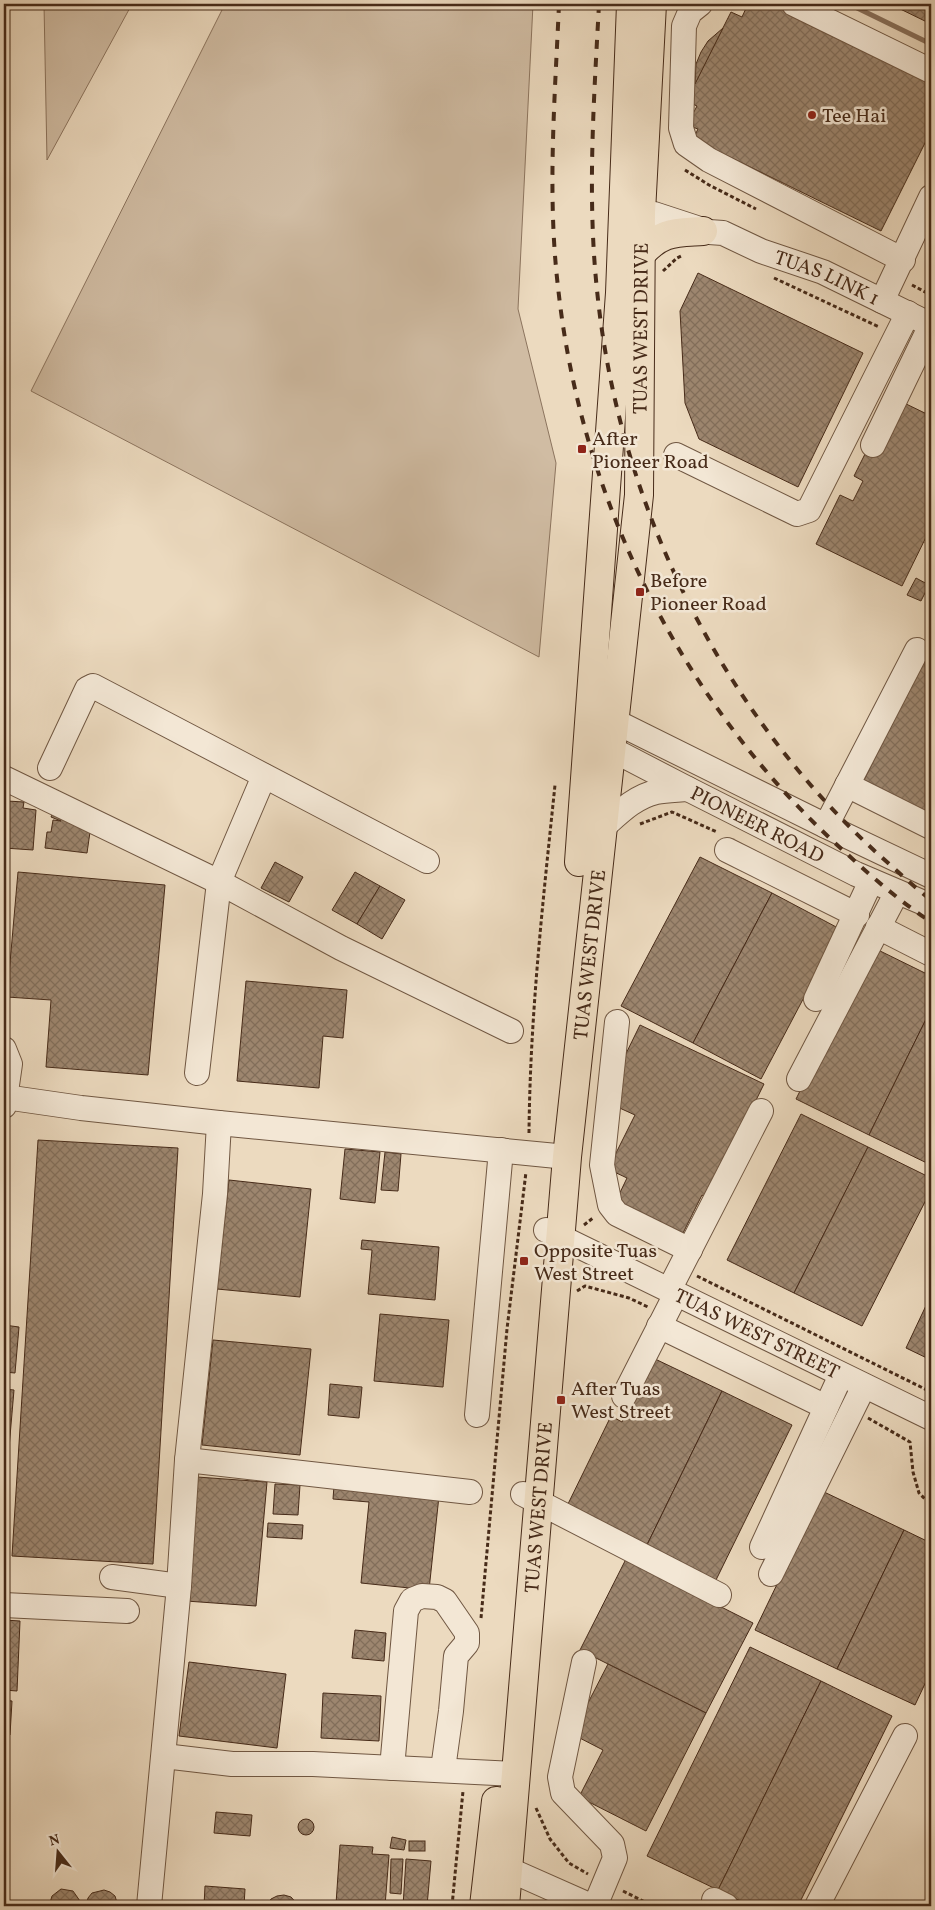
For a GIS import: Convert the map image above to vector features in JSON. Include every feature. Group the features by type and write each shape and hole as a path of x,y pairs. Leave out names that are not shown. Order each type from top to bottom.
{"main road":[{"name":"TUAS WEST DRIVE","path":"484,1906 498,1864 507,1774 553,1234 550,1155 599,722 639,495 642,254 631,205 630,4"},
{"name":"TUAS WEST DRIVE","path":"550,1155 602,829 612,749 599,722 620,293 652,4"},
{"path":"642,254 651,243 663,236 713,232"},
{"name":"TUAS WEST DRIVE","path":"498,1864 505,1906"}],"street":[{"path":"700,4 690,12 684,26 681,128 686,144 709,160 902,260"},
{"path":"794,4 931,71"},
{"path":"882,301 931,197"},
{"name":"TUAS LINK 1","path":"631,205 713,232 823,272 931,325"},
{"path":"676,455 797,514 809,510 908,314"},
{"path":"873,444 931,325"},
{"path":"826,826 917,650"},
{"path":"50,768 87,689 93,686 427,861"},
{"name":"PIONEER ROAD","path":"599,722 931,876"},
{"name":"PIONEER ROAD","path":"612,749 872,881 931,906"},
{"path":"197,1073 219,882 264,776"},
{"path":"4,778 219,882 341,948 511,1030"},
{"path":"847,785 931,827"},
{"path":"602,829 637,799 656,792 688,789"},
{"path":"727,850 857,915"},
{"path":"816,999 872,881"},
{"path":"799,1079 897,892"},
{"path":"878,927 931,954"},
{"path":"616,1022 602,1165 610,1205 617,1214 686,1259"},
{"path":"4,1049 10,1064 4,1102 550,1155"},
{"path":"624,1396 662,1320 686,1259 761,1111"},
{"path":"149,1906 179,1586 187,1460 214,1194 219,1123"},
{"path":"476,1415 501,1150"},
{"name":"TUAS WEST STREET","path":"553,1234 923,1414 931,1433"},
{"path":"662,1320 826,1407"},
{"path":"762,1546 841,1374"},
{"path":"771,1574 864,1386"},
{"path":"187,1460 470,1492"},
{"path":"531,1497 719,1595"},
{"path":"112,1577 179,1586"},
{"path":"392,1768 406,1611 412,1600 422,1596 445,1601 467,1633 467,1643 456,1656 451,1711 454,1770"},
{"path":"4,1605 127,1611"},
{"path":"584,1662 560,1777 563,1793 612,1844 615,1858 595,1906"},
{"path":"817,1906 905,1736"},
{"path":"164,1756 232,1764 313,1764 507,1774"},
{"path":"498,1864 591,1906"}],"path":[{"path":"662,274 665,268 677,258 684,256"},
{"path":"768,275 897,335"},
{"path":"481,1624 507,1328 550,1155 530,1064 555,785"},
{"path":"686,1259 931,1392"},
{"path":"575,1297 578,1290 585,1286 629,1298 662,1320"},
{"path":"452,1906 454,1770"},
{"path":"534,1799 535,1807 550,1839 569,1862 605,1883 654,1906"}],"shaded area":[{"path":"44,4 132,4 47,160"},
{"path":"225,4 533,4 518,309 556,463 539,657 31,391"}],"building":[{"name":"Tee Hai","path":"748,4 780,4 931,78 931,131 881,231 693,139 698,129 687,125 697,106 686,101 731,12 742,17"},
{"path":"890,4 931,4 931,24"},
{"path":"723,28 695,84 696,64 701,52 708,41"},
{"path":"698,273 863,353 798,487 699,439 685,403 680,311"},
{"path":"902,402 931,416 931,527 902,586 816,544 840,495 853,501 863,481 854,476 866,452"},
{"path":"931,529 931,546 925,543"},
{"path":"916,578 929,585 921,601 907,595"},
{"path":"931,645 931,819 862,784"},
{"path":"7,801 24,802 23,808 36,810 33,850 4,848 4,807 7,807"},
{"path":"54,810 91,825 87,853 45,848 47,832 51,832 53,820 61,821 51,817"},
{"path":"700,857 772,893 693,1043 621,1006"},
{"path":"275,862 303,877 289,902 261,888"},
{"path":"18,872 165,885 148,1075 46,1067 51,1000 7,997"},
{"path":"355,872 380,886 357,924 332,910"},
{"path":"380,886 405,900 382,939 357,924"},
{"path":"772,893 840,929 761,1079 693,1043"},
{"path":"872,947 931,976 931,1009 869,1135 796,1099"},
{"path":"246,981 347,990 343,1038 323,1036 319,1088 237,1081"},
{"path":"931,1009 931,1165 869,1135"},
{"path":"640,1025 764,1084 727,1159 713,1201 702,1195 681,1237 614,1205 627,1178 608,1169 635,1115 613,1105 616,1074"},
{"path":"801,1114 868,1147 794,1293 727,1260"},
{"path":"38,1140 178,1148 153,1564 12,1556"},
{"path":"868,1147 931,1178 931,1190 862,1326 794,1293"},
{"path":"345,1149 380,1152 375,1203 340,1199"},
{"path":"385,1152 401,1154 398,1191 381,1190"},
{"path":"229,1180 311,1189 300,1297 217,1289"},
{"path":"362,1240 439,1247 435,1300 368,1294 372,1250 361,1249"},
{"path":"931,1295 931,1360 906,1348"},
{"path":"380,1314 449,1320 443,1387 374,1381"},
{"path":"4,1325 19,1327 15,1373 4,1372"},
{"path":"213,1340 311,1349 300,1455 202,1445"},
{"path":"653,1358 722,1391 646,1547 566,1508 611,1416 622,1422"},
{"path":"330,1384 362,1387 359,1418 328,1415"},
{"path":"4,1389 14,1390 9,1448 4,1448"},
{"path":"722,1391 792,1425 716,1580 646,1547"},
{"path":"197,1477 267,1482 256,1606 186,1601"},
{"path":"275,1484 300,1485 298,1515 273,1514"},
{"path":"334,1486 439,1496 429,1590 361,1583 369,1502 333,1499"},
{"path":"822,1491 904,1530 837,1669 755,1630"},
{"path":"268,1523 303,1525 302,1539 267,1537"},
{"path":"904,1530 931,1543 931,1671 915,1705 837,1669"},
{"path":"626,1559 753,1623 706,1713 580,1650"},
{"path":"4,1620 20,1621 17,1691 4,1690"},
{"path":"355,1630 386,1633 384,1661 352,1658"},
{"path":"750,1647 821,1681 718,1890 647,1856"},
{"path":"189,1662 286,1674 277,1748 179,1736"},
{"path":"608,1664 706,1713 646,1831 579,1797 603,1750 572,1734"},
{"path":"821,1681 892,1716 798,1906 751,1906 718,1890"},
{"path":"323,1693 381,1696 379,1741 321,1738"},
{"path":"4,1700 12,1701 10,1735 4,1735"},
{"path":"216,1812 252,1815 250,1836 214,1833"},
{"path":"306,1819 314,1827 306,1835 298,1827"},
{"path":"392,1837 406,1840 404,1850 390,1848"},
{"path":"409,1841 425,1841 425,1851 409,1851"},
{"path":"340,1845 373,1847 372,1854 389,1855 385,1906 336,1904"},
{"path":"391,1859 403,1859 401,1894 390,1893"},
{"path":"406,1859 431,1861 427,1906 403,1906"},
{"path":"205,1886 245,1889 244,1906 204,1906"},
{"path":"61,1889 73,1891 80,1901 80,1906 49,1906 52,1896"},
{"path":"104,1890 115,1896 118,1906 86,1906 88,1898 92,1893"},
{"path":"284,1895 291,1897 299,1906 266,1906 271,1899"}],"waterway":[{"path":"849,4 931,44"}],"railway":[{"path":"559,4 552,181 558,287 570,367 590,446 617,522 650,596 690,667 736,734 788,796 846,853 866,872 931,922"},
{"path":"599,4 592,183 592,219 597,290 609,369 628,448 653,524 686,598 725,668 770,735 821,797 878,854 931,900"}],"place":[{"name":"Tee Hai","path":"812,115"},
{"name":"After Pioneer Road","path":"582,449"},
{"name":"Before Pioneer Road","path":"640,592"},
{"name":"Opposite Tuas West Street","path":"524,1261"},
{"name":"After Tuas West Street","path":"561,1400"}]}
